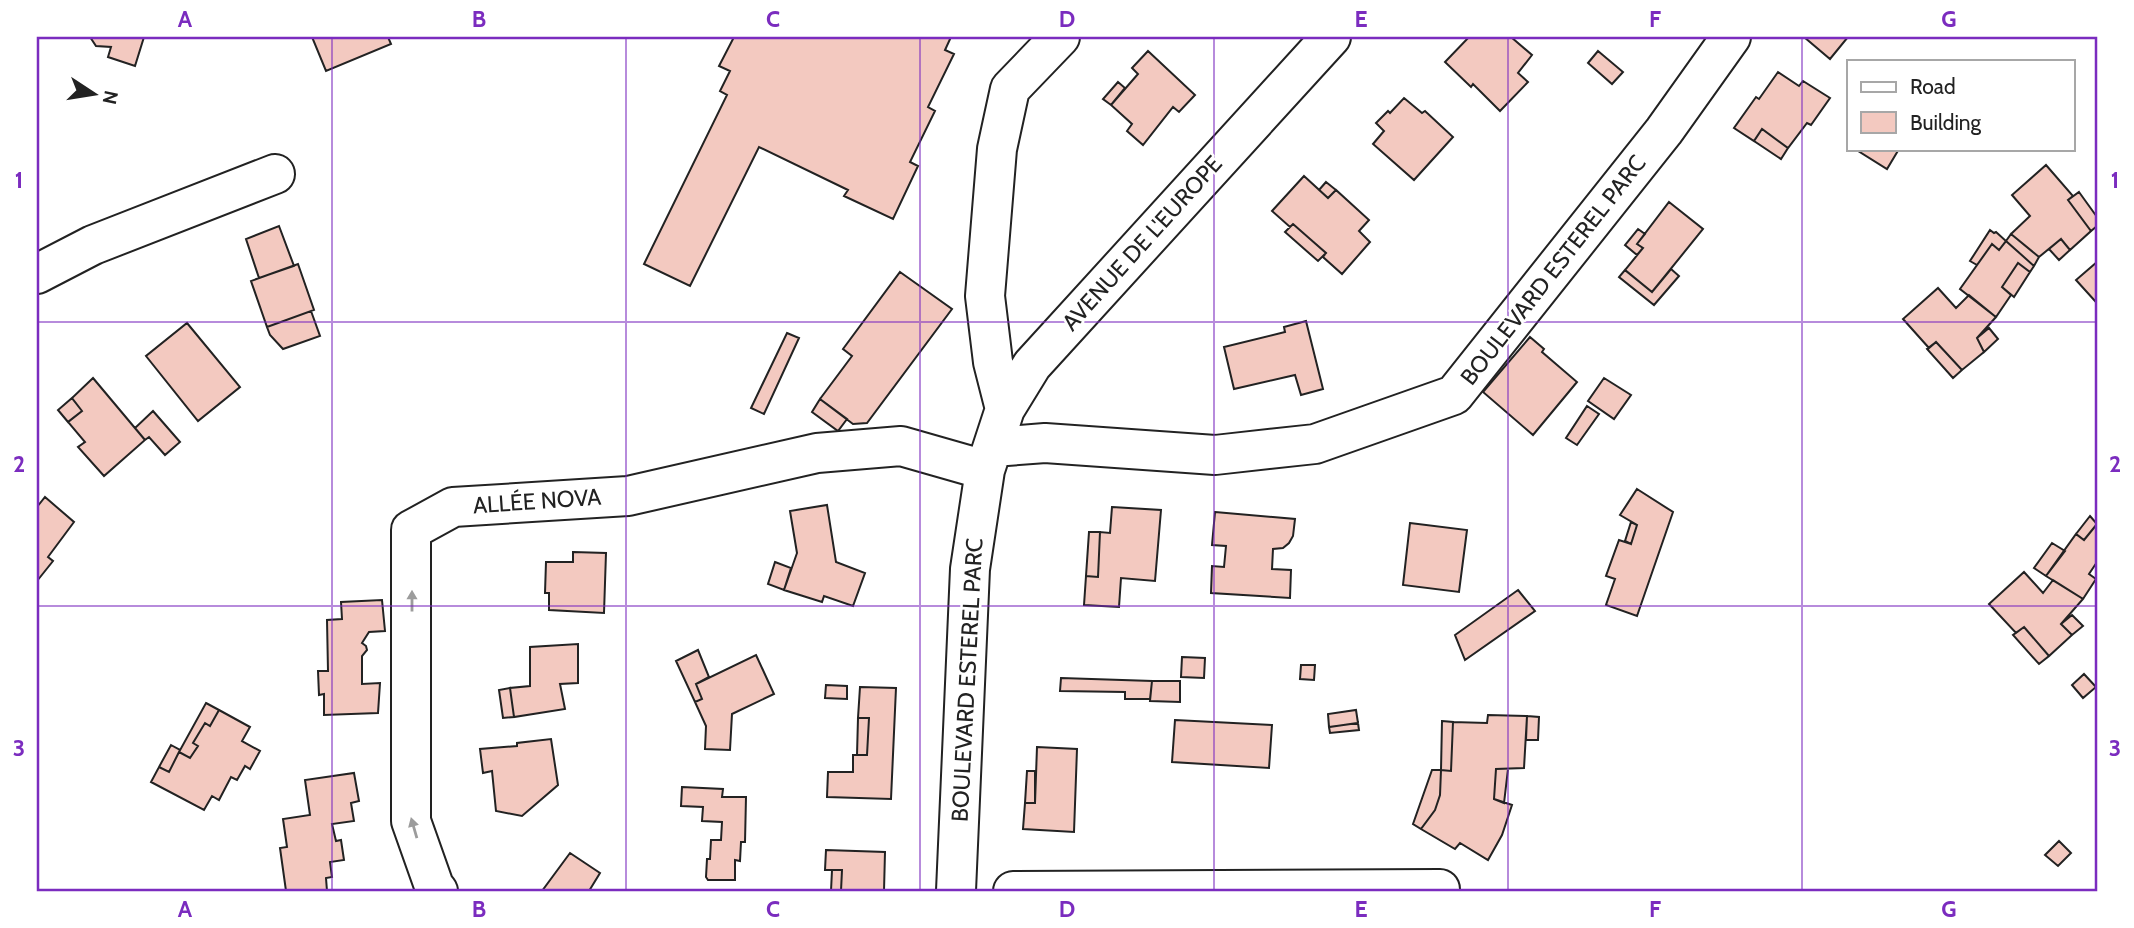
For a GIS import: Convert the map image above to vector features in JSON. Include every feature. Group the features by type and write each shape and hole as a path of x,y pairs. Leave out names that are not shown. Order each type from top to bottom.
{"street":[{"path":"1006,409 993,362 985,296 997,149 1010,89 1060,37"},
{"name":"AVENUE DE L'EUROPE","path":"989,458 1006,409 1032,365 1331,37"},
{"name":"BOULEVARD ESTEREL PARC","path":"956,891 970,569 989,458 1045,443 1215,456 1315,444 1454,395 1664,131 1731,37"},
{"path":"37,274 93,245 275,174"},
{"name":"ALLÉE NOVA","path":"438,891 411,821 411,530 453,506 628,496 817,453 901,446 989,458"},
{"path":"1013,891 1440,889"}],"building":[{"path":"90,37 144,37 135,66 108,57 111,47 96,46"},
{"path":"312,37 388,37 391,44 326,71"},
{"path":"734,37 951,37 945,50 954,54 928,107 935,111 910,162 918,166 893,219 844,196 848,190 759,147 690,286 644,264 727,95 720,91 730,71 719,66"},
{"path":"1469,37 1511,37 1532,55 1518,73 1528,82 1500,111 1473,84 1471,87 1445,62"},
{"path":"1804,37 1848,37 1830,59"},
{"path":"1148,51 1195,95 1179,112 1173,107 1143,145 1127,131 1132,124 1111,105 1138,74 1132,68"},
{"path":"1598,51 1623,72 1612,84 1588,63"},
{"path":"1778,72 1799,86 1803,81 1830,98 1811,125 1807,123 1788,148 1762,129 1754,141 1734,128"},
{"path":"1118,82 1125,88 1111,105 1103,99"},
{"path":"1404,98 1422,113 1425,111 1453,137 1414,180 1373,144 1384,131 1376,123"},
{"path":"1762,129 1788,148 1781,159 1754,141"},
{"path":"1857,150 1898,150 1887,169"},
{"path":"2046,165 2073,196 2068,200 2091,231 2070,250 2061,239 2039,257 2011,234 2030,216 2012,195"},
{"path":"1304,176 1328,198 1336,190 1369,220 1359,231 1370,242 1342,274 1323,257 1326,253 1293,224 1290,227 1272,211"},
{"path":"1326,182 1336,190 1328,198 1319,190"},
{"path":"2079,192 2097,217 2097,226 2091,231 2068,200"},
{"path":"1669,202 1703,229 1652,292 1625,270 1643,248 1637,244"},
{"path":"1293,224 1326,253 1318,261 1285,232"},
{"path":"279,226 294,266 259,278 246,239"},
{"path":"1638,229 1645,234 1637,244 1643,248 1637,255 1625,245"},
{"path":"1990,230 2006,241 1999,250 1992,244 1977,265 1970,261"},
{"path":"2011,234 2039,257 2034,266 2006,241"},
{"path":"2061,239 2070,250 2059,260 2049,249"},
{"path":"2006,241 2034,266 2030,272 2018,263 2002,287 2011,295 1996,317 1960,289 1992,244 1999,250"},
{"path":"2097,262 2097,299 2095,301 2076,280"},
{"path":"2018,263 2030,272 2014,297 2002,287"},
{"path":"298,264 314,310 267,327 251,281"},
{"path":"1671,269 1679,276 1654,305 1619,277 1625,270 1652,292"},
{"path":"900,272 952,309 867,423 853,424 820,399 852,356 843,349"},
{"path":"1938,288 1956,308 1969,295 1996,317 1977,338 1984,352 1962,370 1936,342 1929,348 1903,319"},
{"path":"311,311 320,336 283,349 270,335 267,327"},
{"path":"1306,321 1323,389 1301,395 1295,375 1234,389 1224,347 1285,332 1284,327"},
{"path":"187,323 240,387 198,421 146,356"},
{"path":"1989,328 1998,339 1984,352 1977,338"},
{"path":"787,333 799,338 764,414 751,408"},
{"path":"1530,337 1544,349 1542,352 1577,382 1533,435 1483,392"},
{"path":"1936,342 1962,370 1953,378 1927,349"},
{"path":"93,378 145,440 104,476 78,447 85,442 68,422 82,411 72,398"},
{"path":"1604,378 1631,395 1614,419 1588,401"},
{"path":"72,398 82,411 68,422 58,410"},
{"path":"820,399 847,419 838,431 812,412"},
{"path":"1587,406 1599,414 1577,445 1566,438"},
{"path":"153,411 180,442 165,455 149,437 145,440 135,428"},
{"path":"1637,489 1673,512 1637,616 1606,605 1615,579 1606,576 1619,540 1631,544 1637,525 1620,515"},
{"path":"45,497 74,522 48,557 53,561 37,581 37,507"},
{"path":"827,505 836,562 865,573 853,606 824,596 822,602 784,590 797,553 790,511"},
{"path":"1112,507 1161,510 1155,581 1121,578 1119,607 1084,605 1086,576 1098,577 1100,532 1110,533"},
{"path":"1215,512 1295,519 1293,536 1289,543 1283,548 1273,549 1272,569 1291,570 1290,598 1211,593 1212,566 1224,567 1226,546 1212,545"},
{"path":"2090,516 2097,524 2084,540 2076,534"},
{"path":"1631,522 1637,525 1631,544 1625,541"},
{"path":"1410,523 1467,530 1459,592 1403,585"},
{"path":"2097,524 2097,562 2089,574 2096,579 2083,599 2046,576 2076,534 2084,540"},
{"path":"1089,532 1100,532 1098,577 1086,576"},
{"path":"2052,543 2065,551 2046,576 2034,568"},
{"path":"573,552 606,553 604,613 549,610 549,593 545,593 546,562 573,562"},
{"path":"775,562 791,568 784,590 768,584"},
{"path":"2024,572 2043,593 2053,580 2083,599 2061,624 2072,635 2049,656 2024,627 2016,633 1989,604"},
{"path":"1518,590 1535,611 1465,660 1455,635"},
{"path":"382,600 385,631 369,632 362,643 367,650 362,656 362,684 380,683 378,713 324,715 324,694 319,695 318,671 328,671 327,620 342,619 341,602"},
{"path":"2072,615 2083,626 2072,635 2061,624"},
{"path":"2024,627 2049,656 2039,664 2013,635"},
{"path":"578,644 578,683 560,684 565,709 514,717 510,688 530,686 530,647"},
{"path":"698,650 709,677 696,684 702,699 695,702 676,661"},
{"path":"756,655 774,694 732,714 730,750 705,749 706,726 695,702 702,699 696,684"},
{"path":"1182,657 1205,658 1204,678 1181,677"},
{"path":"1301,665 1315,665 1314,680 1300,679"},
{"path":"2084,674 2096,687 2083,698 2072,685"},
{"path":"1061,678 1152,681 1150,699 1125,699 1125,692 1060,691"},
{"path":"1152,681 1180,681 1180,702 1150,701"},
{"path":"826,685 847,686 847,699 825,698"},
{"path":"860,687 896,688 891,799 827,797 828,772 853,772 853,755 867,755 869,718 858,718"},
{"path":"510,688 514,717 503,718 499,690"},
{"path":"206,703 219,710 210,726 205,723 193,743 198,746 190,758 179,752"},
{"path":"219,710 250,727 242,741 260,751 250,769 245,766 237,780 231,777 219,800 212,796 204,810 151,782 159,767 169,772 179,752 190,758 198,746 193,743 205,723 210,726"},
{"path":"1356,710 1358,723 1329,727 1328,714"},
{"path":"1488,715 1527,716 1524,768 1496,769 1494,799 1512,805 1502,835 1488,860 1460,843 1455,849 1421,829 1435,810 1440,795 1441,770 1451,771 1453,722 1487,723"},
{"path":"1527,716 1539,717 1538,740 1526,740"},
{"path":"858,718 869,718 867,755 857,755"},
{"path":"1175,720 1272,725 1269,768 1172,762"},
{"path":"1442,721 1453,722 1451,771 1441,770"},
{"path":"1358,723 1359,730 1330,733 1329,727"},
{"path":"551,739 558,785 522,816 496,811 492,771 483,773 480,749 517,746 517,743"},
{"path":"171,745 180,750 169,772 159,767"},
{"path":"1037,747 1077,749 1074,832 1023,829 1025,803 1035,803"},
{"path":"1496,769 1508,769 1504,803 1494,799"},
{"path":"1432,770 1441,770 1440,795 1435,810 1421,829 1413,824"},
{"path":"1027,771 1035,771 1035,803 1025,803"},
{"path":"354,773 359,801 351,803 354,821 332,824 336,841 341,840 344,860 330,862 332,877 326,878 327,891 286,891 280,848 287,847 283,819 310,815 305,780"},
{"path":"682,787 723,789 722,797 746,797 745,842 741,842 740,861 735,860 735,880 708,880 706,877 711,840 721,840 722,822 702,821 703,807 681,806"},
{"path":"2059,841 2071,853 2058,866 2045,855"},
{"path":"826,850 885,852 884,891 841,891 842,870 825,870"},
{"path":"570,853 600,873 589,891 542,891"},
{"path":"832,870 842,870 841,891 831,891"}]}
